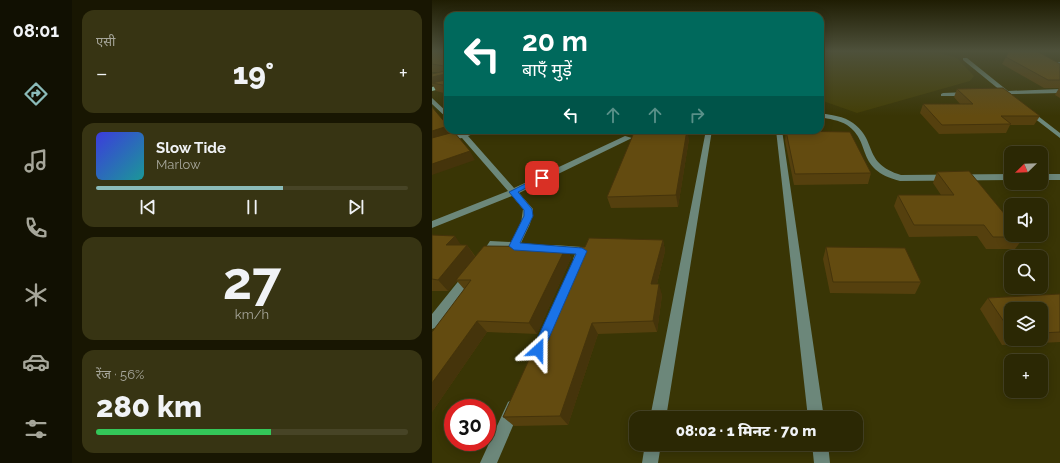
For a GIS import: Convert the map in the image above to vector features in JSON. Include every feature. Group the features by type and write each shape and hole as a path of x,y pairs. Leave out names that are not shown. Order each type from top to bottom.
{"main road":[{"path":"432,89 444,86"}],"street":[{"path":"981,73 1018,103"},
{"path":"998,94 1060,91"},
{"path":"943,95 975,94"},
{"path":"432,100 444,113"},
{"path":"1024,108 1060,136"},
{"path":"824,116 845,121 856,129 877,169 886,175 900,178 1004,177"},
{"path":"451,139 460,134"},
{"path":"463,134 528,209 528,216 514,246"},
{"path":"659,411 708,134"},
{"path":"780,134 815,411"},
{"path":"432,224 513,192 628,138"},
{"path":"1048,178 1058,179"},
{"path":"432,323 494,244 582,251 573,272"},
{"path":"488,463 519,392"},
{"path":"650,463 652,451"},
{"path":"821,451 822,463"}],"shaded area":[{"path":"824,73 971,73 974,76 970,81 857,113 824,101"}],"building":[{"path":"444,73 444,74 432,77 432,74"},
{"path":"1034,73 1060,73 1060,80 1048,80"},
{"path":"444,80 444,85 432,83"},
{"path":"1003,88 1040,116 1001,116 1011,124 942,125 923,104 973,104 957,89"},
{"path":"432,107 444,121 444,127 432,131"},
{"path":"824,132 850,132 871,173 795,174 787,134 824,134"},
{"path":"447,134 456,134 470,151 432,164 432,138"},
{"path":"633,134 686,134 676,195 607,197"},
{"path":"969,171 1004,214 1004,237 993,237 984,225 914,225 898,195 954,195 937,172"},
{"path":"432,235 455,236 446,245 467,245 438,280 432,279"},
{"path":"589,238 663,240 651,284 659,284 653,321 592,323 560,416 503,417 580,247 585,247"},
{"path":"484,246 566,247 529,323 477,321 432,383 432,332 471,280 456,280"},
{"path":"826,247 905,248 921,282 833,282"},
{"path":"1060,294 1060,332 1048,333 1048,302 1004,302 1004,322 988,298"}],"route":[{"path":"538,350 582,251 514,246 525,224 528,216 528,209 513,192 542,178"}]}
